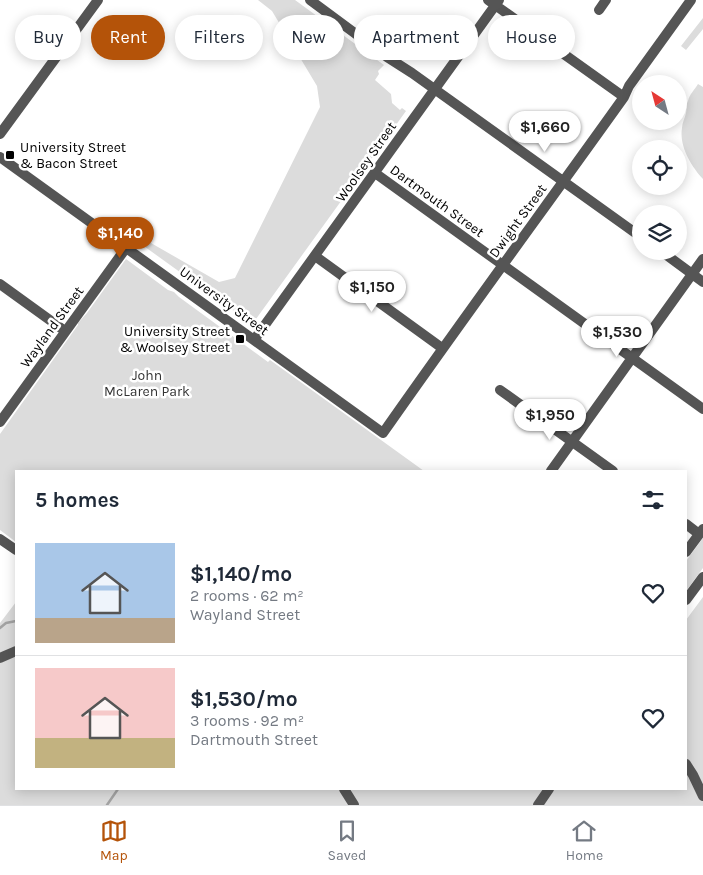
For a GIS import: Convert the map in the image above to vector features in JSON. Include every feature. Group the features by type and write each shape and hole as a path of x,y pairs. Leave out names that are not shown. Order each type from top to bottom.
{"street":[{"path":"0,134 98,0"},
{"path":"310,0 387,57 435,89 632,230"},
{"path":"599,10 606,0"},
{"name":"Dwight Street","path":"383,433 442,348 624,97 629,86 691,0"},
{"path":"494,2 624,97"},
{"name":"Woolsey Street","path":"254,340 435,89 494,2"},
{"name":"University Street","path":"0,157 383,433"},
{"name":"Dartmouth Street","path":"375,173 703,409"},
{"name":"Wayland Street","path":"2,416 126,248"},
{"path":"315,256 442,348"},
{"path":"551,470 703,259"},
{"path":"673,260 703,282"},
{"path":"0,284 65,331"},
{"path":"500,390 612,470"},
{"path":"687,524 701,531 687,551"},
{"path":"0,539 15,549"},
{"path":"687,599 703,577"},
{"path":"0,658 15,651"},
{"path":"687,765 694,775 703,796"},
{"path":"345,790 354,805"},
{"path":"538,805 549,790"}],"green space":[{"path":"258,0 295,0 316,15 274,15"},
{"path":"703,18 703,29 686,50 681,46"},
{"path":"344,36 354,43 354,60 377,60 384,65 378,71 379,74 375,80 391,94 392,103 400,110 402,108 406,111 251,326 244,321 245,319 141,244 144,239 219,282 235,278 320,107 317,86 301,60 344,60"},
{"path":"698,84 703,87 703,179 687,155 687,140 682,140 682,130 688,130 688,100"},
{"name":"John McLaren Park","path":"126,259 268,362 270,360 423,470 15,470 15,541 0,530 0,434"},
{"path":"703,538 703,568 687,590 687,560"},
{"path":"703,597 703,805 0,805 0,623 15,603 15,790 687,790 687,619"}],"waterway":[{"path":"0,628 6,623 15,621"},
{"path":"107,805 117,790"}],"place":[{"name":"University Street & Bacon Street","path":"10,155"},
{"name":"University Street & Woolsey Street","path":"240,339"}]}
